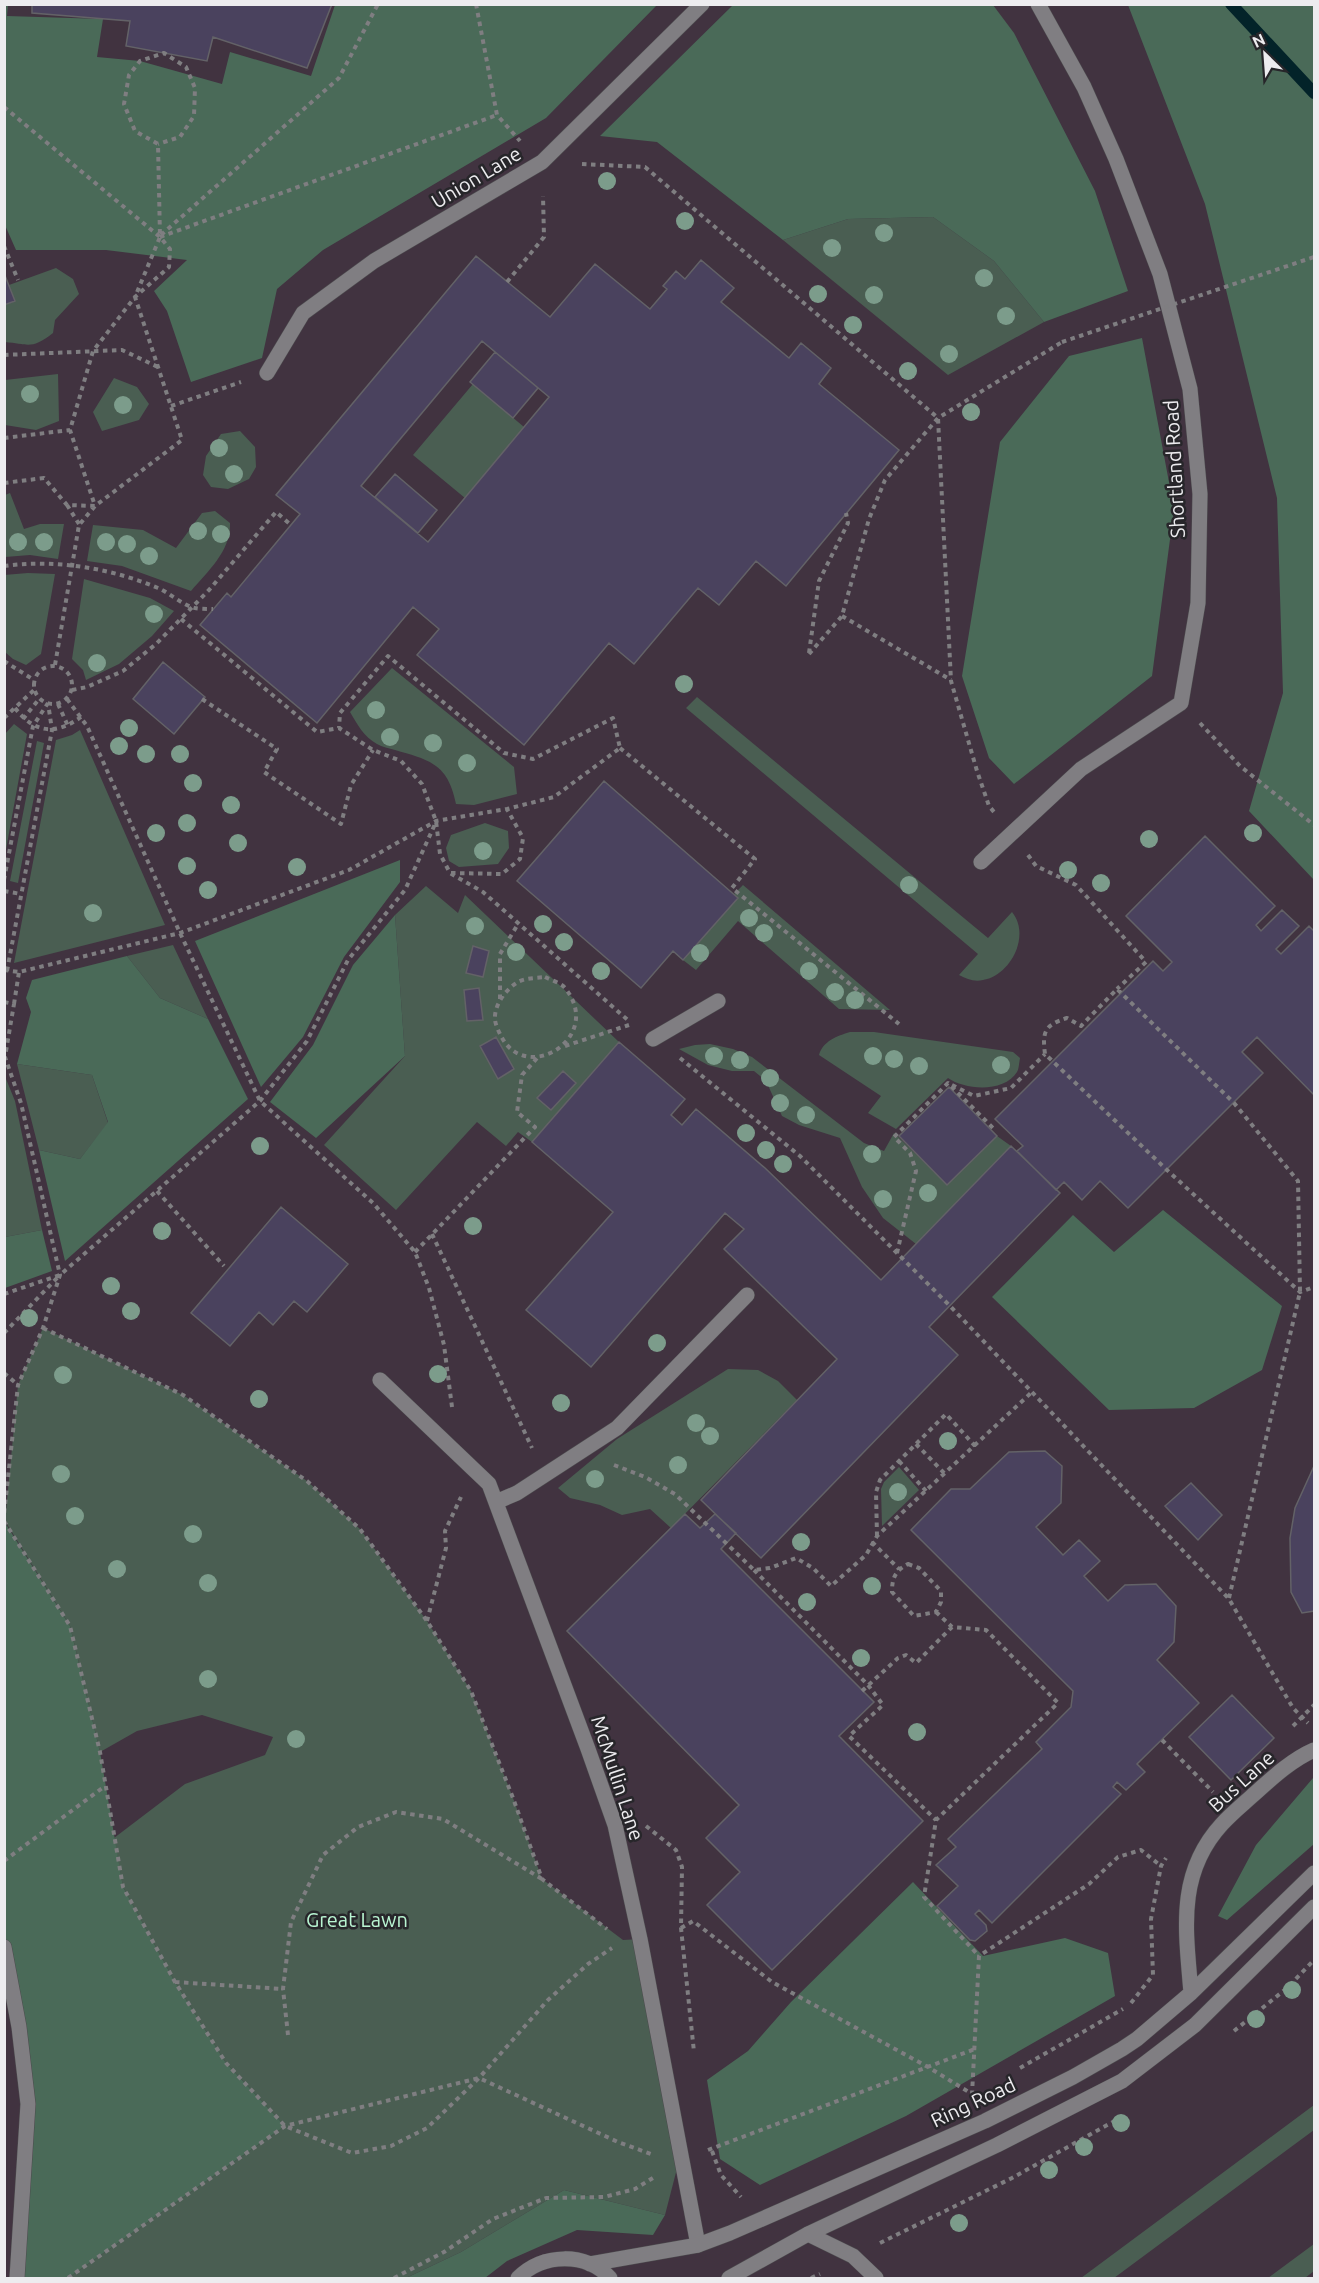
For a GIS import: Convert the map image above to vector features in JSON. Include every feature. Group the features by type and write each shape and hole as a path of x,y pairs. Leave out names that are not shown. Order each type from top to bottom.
{"street":[{"name":"Union Lane","path":"267,373 303,313 374,261 542,162 702,4"},
{"name":"Shortland Road","path":"1038,4 1084,87 1116,159 1160,274 1190,389 1200,494 1198,592 1181,703"},
{"path":"981,862 1081,769 1181,703"},
{"path":"653,1039 718,1001"},
{"path":"496,1502 517,1493 617,1428 747,1295"},
{"name":"McMullin Lane","path":"380,1380 489,1484 615,1825 640,1939 698,2245"},
{"name":"Bus Lane","path":"1191,1993 1185,1918 1193,1870 1221,1825 1283,1770 1314,1750"},
{"name":"Ring Road","path":"590,2264 698,2245 730,2233 1039,2095 1137,2039 1191,1993 1314,1873"},
{"path":"729,2278 808,2234 996,2145 1122,2081 1195,2025 1314,1907"},
{"path":"4,1947 19,2027 28,2104 17,2278"},
{"path":"808,2234 853,2256 876,2278"},
{"path":"518,2278 532,2267 555,2259 590,2264 610,2278"}],"path":[{"path":"159,237 339,78 378,4"},
{"path":"476,4 498,115 542,162 544,237 507,282"},
{"path":"164,53 186,67 195,88 194,116 180,137 158,144 135,131 124,104 129,75 140,61 164,53"},
{"path":"4,107 159,237 170,249 169,267 135,297 93,351 70,430 95,506"},
{"path":"159,237 498,115"},
{"path":"55,665 79,525 95,506 182,440 135,297 159,237 158,144"},
{"path":"542,162 645,167 938,418 951,681 989,806"},
{"path":"4,246 18,280"},
{"path":"846,513 848,523 819,582 808,654 842,616 869,519 885,480 938,418 1062,342 1314,257"},
{"path":"4,354 122,350 159,367"},
{"path":"171,406 267,373"},
{"path":"4,438 70,430"},
{"path":"4,483 44,478 67,505 79,525"},
{"path":"67,505 95,506"},
{"path":"72,690 87,687 123,671 156,644 193,608 276,512 291,525"},
{"path":"4,566 28,563 73,566 116,574 159,588 193,608 213,609"},
{"path":"842,616 951,681"},
{"path":"4,1333 60,1275 260,1101 307,1041 348,960 405,890 436,821 422,784 401,761 373,750 339,728 317,732 181,619"},
{"path":"339,728 340,713 388,656 504,753 533,759 613,718 620,748 755,860 732,888 899,1024"},
{"path":"4,661 34,680"},
{"path":"55,665 66,669 72,679 72,690 67,699 58,704 48,704 39,699 34,690 34,680 38,672 46,666 55,665"},
{"path":"4,718 34,690"},
{"path":"23,719 39,699"},
{"path":"67,699 81,717 260,1101 373,1203 416,1252 429,1288 444,1345 452,1407 431,1429"},
{"path":"202,699 277,749 264,772 341,824 351,785 373,750"},
{"path":"1181,703 1240,766 1314,825"},
{"path":"48,704 52,730 6,970 19,972 180,933 349,870 436,821 507,808 554,796 620,748"},
{"path":"4,880 33,726 48,704"},
{"path":"58,704 68,726"},
{"path":"15,708 23,719 33,726 52,730 68,726 81,717"},
{"path":"450,873 502,874 520,859 523,838 507,808"},
{"path":"1036,866 1076,885 1146,962 1081,1026 1067,1018 1052,1023 1043,1037 1045,1054 1300,1292"},
{"path":"4,891 21,894"},
{"path":"518,924 500,954 500,999 495,1020 502,1039 520,1056 538,1057"},
{"path":"4,1515 18,1385 44,1328 60,1275 21,1102 5,1057 19,972"},
{"path":"500,999 519,981 545,977 564,987 576,1010 575,1030 564,1046"},
{"path":"1117,989 1234,1103 1298,1180 1300,1292 1229,1599"},
{"path":"4,1002 14,1004"},
{"path":"416,1252 535,1127 517,1112 522,1075 538,1057 564,1046 633,1024"},
{"path":"948,1083 974,1096 1011,1088 1045,1054"},
{"path":"948,1083 994,1129 992,1130"},
{"path":"897,1253 916,1171 910,1153 894,1137 948,1083"},
{"path":"157,1191 224,1266"},
{"path":"432,1234 531,1447 558,1467"},
{"path":"902,1258 1229,1599 1293,1708 1302,1717"},
{"path":"4,1294 60,1275"},
{"path":"1300,1292 1314,1287"},
{"path":"44,1328 183,1395 307,1481 360,1528 427,1621 471,1691 542,1879"},
{"path":"4,1372 18,1385"},
{"path":"754,1570 770,1568 796,1558 813,1568 831,1586 866,1555 877,1536 1032,1392"},
{"path":"877,1536 876,1492 880,1480 946,1414 975,1446"},
{"path":"916,1444 945,1474"},
{"path":"898,1461 926,1491"},
{"path":"610,1464 645,1477 675,1494 754,1570 868,1686 883,1705 849,1736 936,1820"},
{"path":"4,1521 70,1626 100,1752 123,1887 175,1982 226,2063 285,2126 352,2153 390,2146 428,2128 479,2078 548,2000 588,1964 623,1940 640,1939"},
{"path":"427,1621 446,1548 445,1531"},
{"path":"872,1542 899,1569"},
{"path":"908,1564 919,1568 941,1591 941,1602 936,1612 914,1616 892,1592 892,1579 899,1569 908,1564"},
{"path":"936,1612 952,1627 986,1630 1058,1703 936,1820 924,1897 979,1956 972,2095"},
{"path":"862,1691 898,1658 906,1655 916,1663 952,1627"},
{"path":"1285,1733 1314,1705"},
{"path":"1162,1740 1217,1797"},
{"path":"4,1861 105,1786"},
{"path":"288,2035 283,1989 291,1922 323,1855 358,1827 396,1812 443,1819 542,1879 623,1940"},
{"path":"615,1825 637,1819 676,1850 682,1867 681,1928 696,2061"},
{"path":"979,1956 1089,1884 1118,1857 1140,1850 1161,1866"},
{"path":"1014,2071 1128,2007 1153,1975 1151,1919 1161,1866 1167,1856"},
{"path":"681,1928 693,1921 772,1982 928,2067 972,2095"},
{"path":"175,1982 283,1989"},
{"path":"712,2149 975,2049"},
{"path":"68,2278 285,2126 479,2078 618,2142 657,2157"},
{"path":"972,2095 983,2089"},
{"path":"710,2138 721,2175 737,2195 746,2200"},
{"path":"394,2278 444,2252 493,2219 546,2198 604,2197 634,2189 660,2174"}],"shaded area":[{"path":"5,5 1314,5 1314,2278 5,2278"}],"green space":[{"path":"4,5 8,5 7,16 103,19 97,57 140,61 222,84 230,52 311,76 335,5 657,5 546,118 323,250 277,289 262,358 191,382 167,311 154,291 187,260 106,250 16,250 4,223"},
{"path":"733,5 993,5 1014,33 1095,191 1128,291 1044,322 994,261 933,217 848,219 783,240 657,142 600,136"},
{"path":"1128,5 1314,5 1314,880 1249,811 1283,693 1277,498 1205,204"},
{"path":"933,217 994,261 1044,322 948,375 783,240 848,219"},
{"path":"56,268 73,279 79,294 55,320 53,333 34,344 5,342 5,305 15,301 9,285"},
{"path":"1142,338 1174,509 1152,676 1014,784 989,758 962,676 1000,442 1069,356"},
{"path":"58,374 59,421 36,430 5,425 5,380"},
{"path":"114,378 137,387 149,404 139,420 102,431 93,412"},
{"path":"473,384 524,427 465,498 413,455"},
{"path":"240,431 255,447 256,467 249,479 228,489 211,487 203,475 206,456 221,434"},
{"path":"10,493 24,529 40,524 64,524 58,559 30,555 5,557 5,495"},
{"path":"215,511 230,523 227,543 211,568 191,591 122,566 87,561 93,525 143,530 176,548 202,513"},
{"path":"55,574 41,654 26,665 5,652 4,575"},
{"path":"84,579 150,598 174,611 152,636 119,664 86,680 83,670 72,659"},
{"path":"392,668 514,767 517,794 474,805 456,804 448,780 436,766 418,757 381,746 368,738 350,712"},
{"path":"697,697 988,938 1012,912 1017,921 1019,942 1009,962 993,977 983,980 971,980 959,975 978,954 686,708"},
{"path":"14,724 27,734 5,855 5,734"},
{"path":"80,730 165,925 14,963 56,740"},
{"path":"37,741 44,743 18,883 10,881"},
{"path":"485,823 508,831 509,848 498,864 459,867 449,861 446,848 451,835"},
{"path":"400,860 400,882 344,957 303,1037 261,1087 195,941"},
{"path":"743,885 890,1010 839,1009 738,921 696,970 683,960 738,898 734,894"},
{"path":"426,886 458,913 465,895 619,1042 532,1142 518,1132 506,1146 477,1122 396,1210 324,1145 405,1056 395,915"},
{"path":"395,915 405,1056 316,1138 270,1102 313,1045 353,965"},
{"path":"173,945 208,1019 160,998 127,956"},
{"path":"127,956 160,998 208,1019 248,1099 65,1261 39,1150 80,1159 108,1122 92,1075 17,1064 31,1012 26,998 32,980"},
{"path":"850,1032 874,1032 1013,1052 1020,1058 1019,1068 1011,1079 994,1086 974,1087 948,1078 896,1129 868,1113 881,1096 819,1055 827,1043"},
{"path":"710,1044 733,1049 752,1057 864,1143 884,1151 894,1133 947,1184 997,1136 1011,1146 916,1244 883,1218 862,1187 840,1138 799,1125 782,1116 766,1081 754,1071 732,1071 708,1065 679,1049"},
{"path":"17,1064 92,1075 108,1123 80,1159 39,1150"},
{"path":"4,1074 15,1101 42,1230 5,1237"},
{"path":"1163,1210 1282,1306 1262,1370 1194,1408 1109,1410 992,1297 1073,1215 1114,1252"},
{"path":"42,1230 52,1271 5,1288 5,1237"},
{"name":"Great Lawn","path":"43,1328 183,1395 307,1481 360,1529 427,1621 471,1691 542,1879 623,1940 640,1939 681,2153 665,2215 564,2190 461,2252 406,2278 68,2278 285,2126 226,2063 175,1982 123,1887 114,1838 185,1784 265,1755 273,1737 202,1715 137,1731 100,1752 70,1626 5,1521 18,1385"},
{"path":"728,1369 758,1370 778,1381 797,1400 671,1528 650,1509 622,1515 600,1505 570,1498 558,1488 617,1439"},
{"path":"899,1467 919,1490 882,1526 881,1489 884,1482"},
{"path":"4,1521 70,1626 100,1752 123,1887 175,1982 226,2063 285,2126 68,2278 17,2278 28,2104 4,1947"},
{"path":"1313,1778 1314,1844 1227,1920 1218,1916 1256,1845"},
{"path":"913,1882 983,1956 1065,1938 1108,1953 1115,1996 906,2116 760,2185 720,2159 707,2080 748,2051 791,2002"},
{"path":"1314,2105 1314,2130 1114,2278 1081,2278"},
{"path":"564,2190 665,2215 653,2235 577,2230 507,2261 485,2278 406,2278 461,2252"},
{"path":"1314,2244 1314,2271 1305,2278 1268,2278"}],"building":[{"path":"32,4 332,4 307,68 213,37 207,61 126,46 130,21 32,13"},
{"path":"476,256 550,317 595,264 650,309 667,289 663,286 676,271 685,279 701,260 734,288 721,302 789,358 801,343 831,368 819,384 899,450 786,586 756,561 719,605 698,588 634,664 609,643 524,745 417,655 439,629 413,607 317,723 200,625 227,593 231,597 300,514 276,495","holes":["482,341 549,397 428,542 361,486"]},
{"path":"4,273 15,301 4,305"},
{"path":"495,352 538,388 513,418 470,382"},
{"path":"395,474 437,510 418,533 375,497"},
{"path":"163,662 205,697 174,734 133,699"},
{"path":"604,781 738,898 683,960 673,951 641,988 517,881"},
{"path":"1205,836 1275,906 1256,925 1261,931 1282,910 1299,926 1276,949 1281,954 1309,926 1314,931 1314,1095 1257,1037 1242,1052 1263,1073 1128,1208 1100,1181 1082,1200 1064,1182 1056,1190 1017,1151 1023,1146 995,1119 1153,961 1163,971 1172,962 1126,916"},
{"path":"473,946 489,951 483,977 466,973"},
{"path":"479,988 483,1020 467,1021 464,990"},
{"path":"496,1037 514,1069 498,1079 480,1046"},
{"path":"619,1042 685,1099 671,1115 682,1125 696,1109 765,1168 881,1280 1011,1146 1060,1193 929,1327 958,1355 761,1558 701,1500 837,1359 724,1249 744,1229 725,1213 591,1367 526,1310 613,1212 532,1142"},
{"path":"563,1071 576,1083 551,1110 537,1098"},
{"path":"949,1087 997,1136 947,1185 899,1136"},
{"path":"281,1207 348,1264 307,1312 294,1301 273,1325 259,1312 230,1346 191,1313"},
{"path":"1045,1451 1062,1466 1061,1503 1036,1527 1063,1555 1079,1540 1100,1561 1084,1576 1108,1601 1125,1585 1156,1584 1176,1606 1174,1642 1157,1660 1199,1703 1137,1764 1145,1772 1126,1790 1117,1782 1113,1787 1121,1794 992,1923 979,1910 975,1914 986,1925 987,1931 975,1941 970,1940 937,1906 958,1886 936,1865 956,1847 948,1839 1042,1749 1036,1742 1071,1707 1073,1691 911,1530 951,1489 970,1489 1009,1452"},
{"path":"1314,1466 1314,1611 1302,1613 1291,1592 1290,1538 1295,1508"},
{"path":"1191,1483 1222,1515 1198,1540 1165,1506"},
{"path":"685,1514 700,1528 715,1514 736,1533 721,1549 874,1702 839,1736 923,1821 772,1970 707,1905 740,1872 706,1838 739,1805 567,1631"},
{"path":"1232,1695 1274,1738 1231,1780 1189,1737"}],"waterway":[{"path":"1231,4 1314,93"}]}
